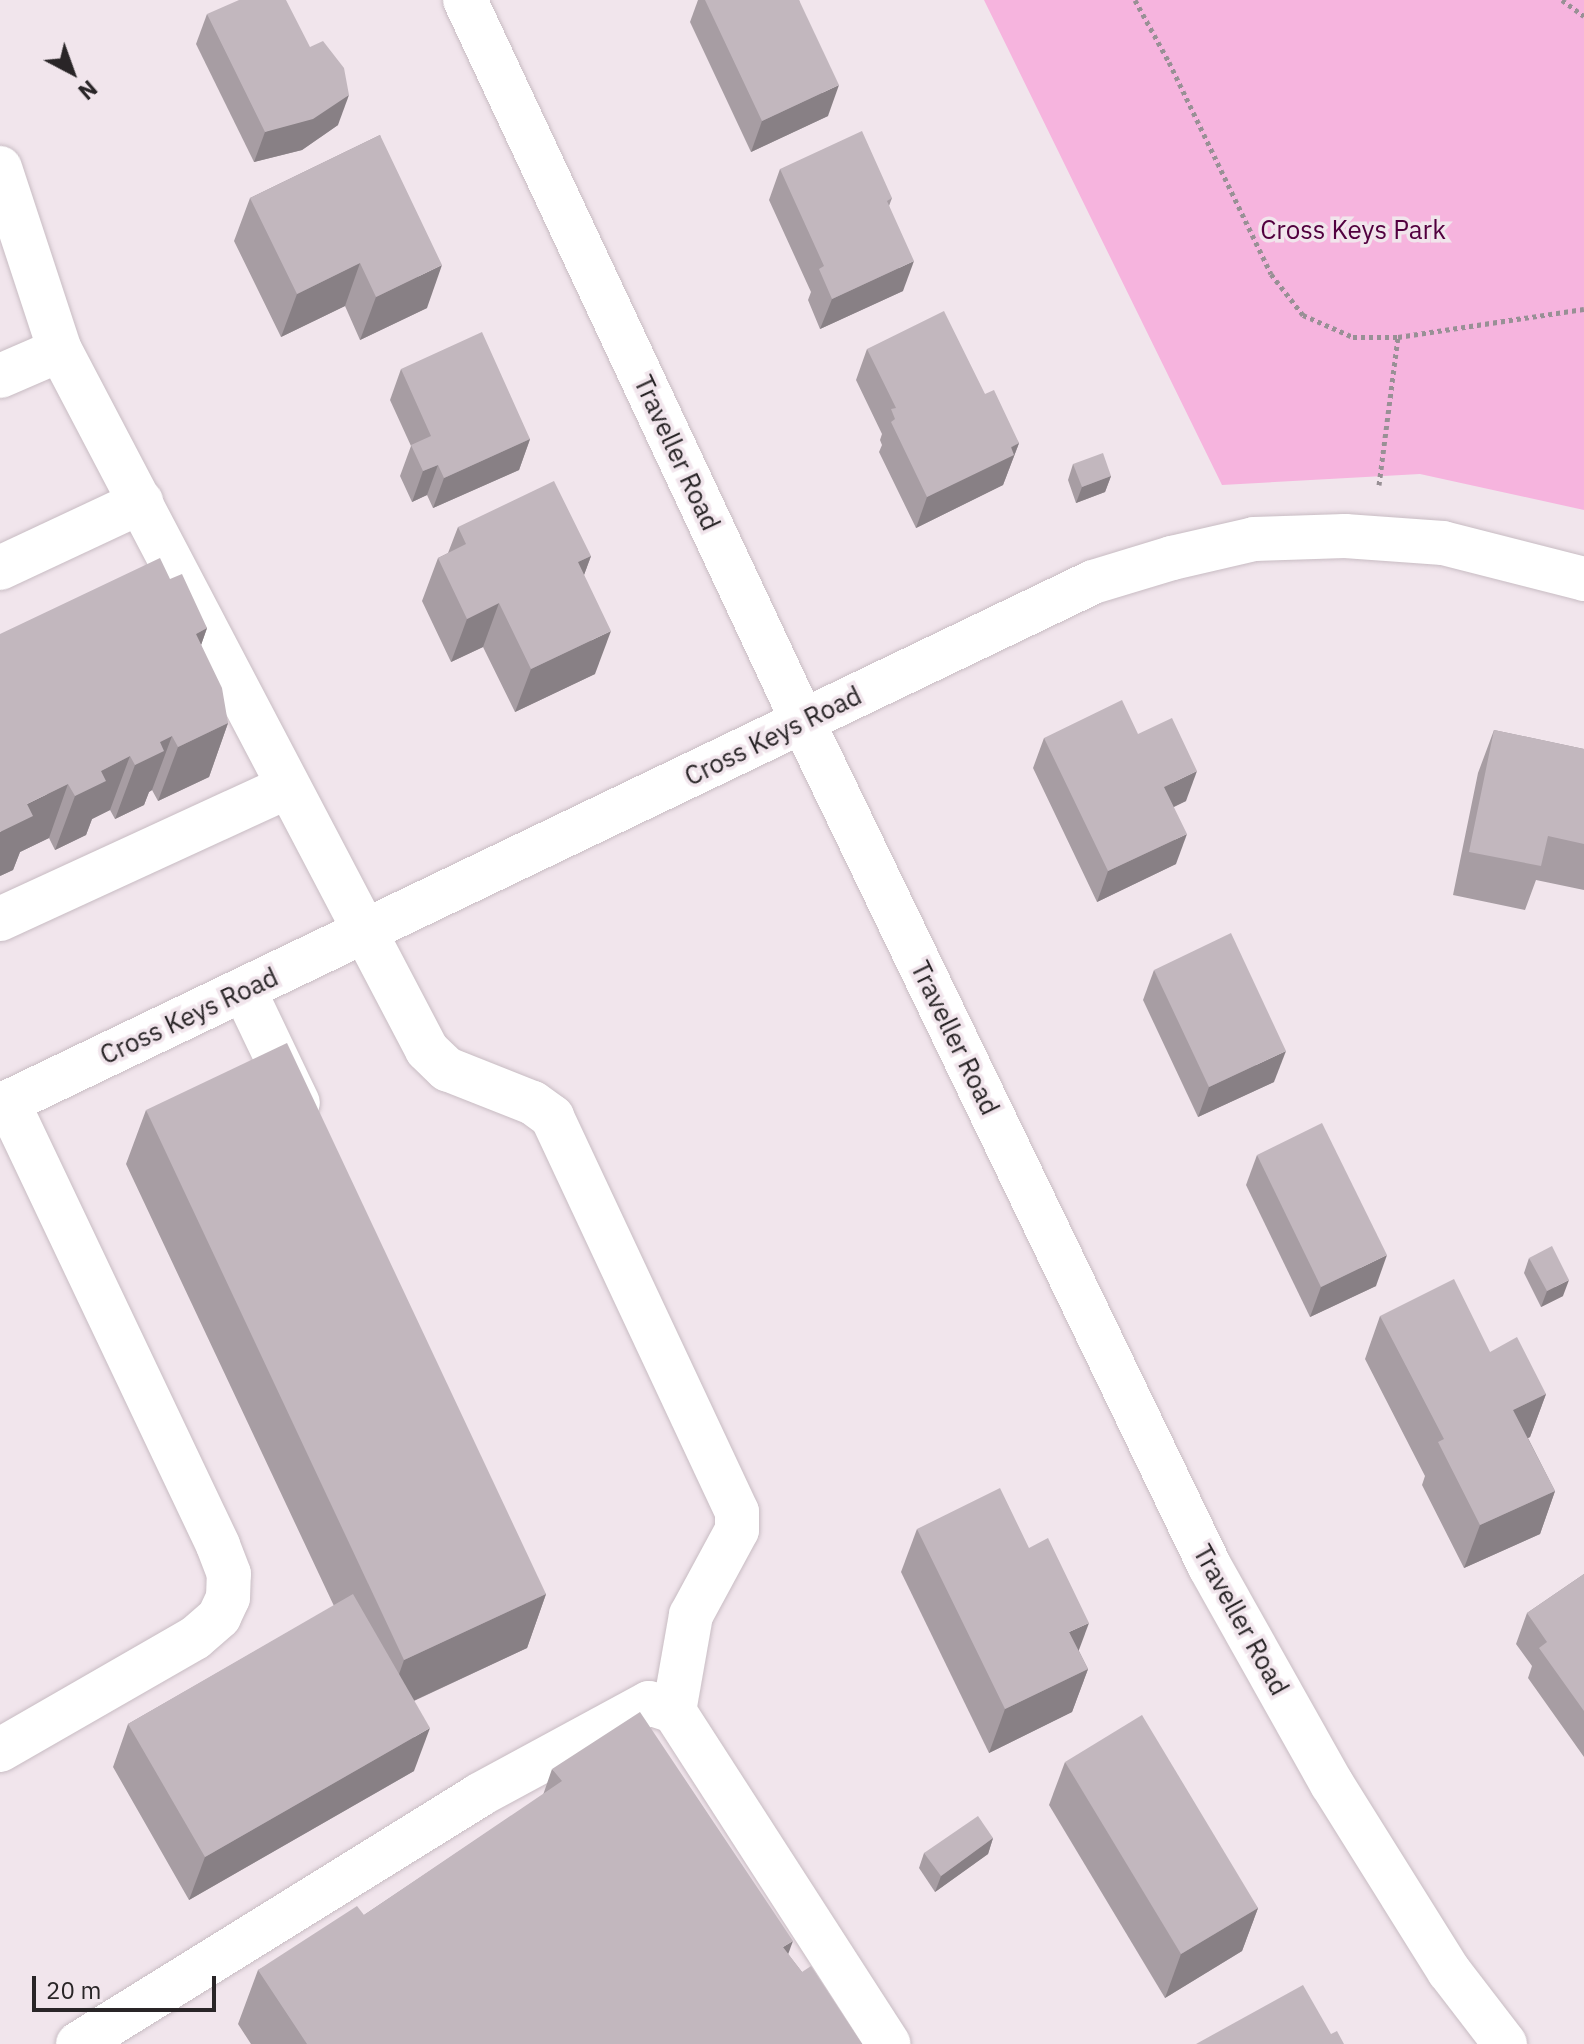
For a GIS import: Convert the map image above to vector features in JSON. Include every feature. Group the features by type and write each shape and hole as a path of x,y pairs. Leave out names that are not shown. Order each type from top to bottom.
{"street":[{"name":"Traveller Road","path":"465,0 803,722 1210,1567 1332,1784 1449,1971 1505,2044"},
{"path":"0,168 60,350 427,1050 436,1061 533,1103 552,1117 737,1512 737,1530 691,1615 674,1711"},
{"path":"0,376 60,350"},
{"path":"0,568 141,502"},
{"name":"Cross Keys Road","path":"4,1104 1093,582 1172,558 1254,539 1373,538 1443,543 1584,579"},
{"path":"0,919 287,787"},
{"path":"244,990 313,1134"},
{"path":"0,1750 195,1638 219,1617 228,1598 229,1574 218,1545 4,1104"},
{"path":"78,2044 479,1795 649,1703 674,1711 889,2044"}],"path":[{"path":"1135,0 1169,62 1271,274 1303,315 1353,337 1398,337 1584,309"},
{"path":"1562,0 1584,16"},
{"path":"1373,538 1398,337"}],"green space":[{"name":"Cross Keys Park","path":"984,0 1584,0 1584,510 1420,474 1222,485"}],"building":[{"path":"239,0 286,0 310,47 323,41 344,68 349,95 313,119 265,132 207,14"},
{"path":"705,0 799,0 839,85 762,121"},
{"path":"862,131 892,198 887,201 914,261 832,299 819,269 824,266 780,169"},
{"path":"380,135 442,265 376,297 360,263 297,294 250,198"},
{"path":"944,311 985,394 994,390 1019,443 1011,447 1014,455 927,497 891,422 895,419 891,409 896,408 867,349"},
{"path":"482,332 530,439 444,478 438,465 423,471 411,445 431,436 401,369"},
{"path":"1103,453 1111,476 1082,487 1073,464"},
{"path":"554,481 591,556 578,562 611,631 531,669 499,603 467,619 438,558 466,544 458,527"},
{"path":"160,558 170,579 182,574 207,628 196,634 222,688 228,723 178,747 172,736 160,742 164,751 135,765 130,756 101,771 106,781 75,796 68,784 27,804 33,816 0,832 0,634"},
{"path":"1122,700 1138,734 1172,718 1197,771 1164,787 1187,834 1108,871 1044,738"},
{"path":"1494,730 1584,749 1584,844 1548,836 1541,866 1469,852"},
{"path":"1231,933 1286,1051 1209,1087 1154,970"},
{"path":"287,1043 546,1594 404,1660 146,1110"},
{"path":"1322,1123 1387,1255 1321,1287 1257,1155"},
{"path":"1552,1246 1569,1280 1547,1291 1529,1258"},
{"path":"1454,1279 1490,1352 1517,1337 1546,1394 1513,1410 1555,1491 1480,1525 1438,1442 1444,1439 1380,1316"},
{"path":"1000,1488 1029,1548 1048,1538 1089,1623 1069,1632 1088,1669 1005,1709 917,1529"},
{"path":"1584,1574 1584,1711 1539,1648 1547,1642 1527,1613"},
{"path":"353,1594 430,1728 205,1857 128,1724"},
{"path":"640,1712 793,1941 783,1947 802,1972 811,1966 862,2044 307,2044 258,1970 357,1906 364,1915 562,1781 552,1769"},
{"path":"1142,1715 1258,1908 1181,1954 1065,1762"},
{"path":"978,1816 993,1838 941,1876 924,1853"},
{"path":"1303,1985 1331,2034 1337,2031 1344,2044 1196,2044"}]}
